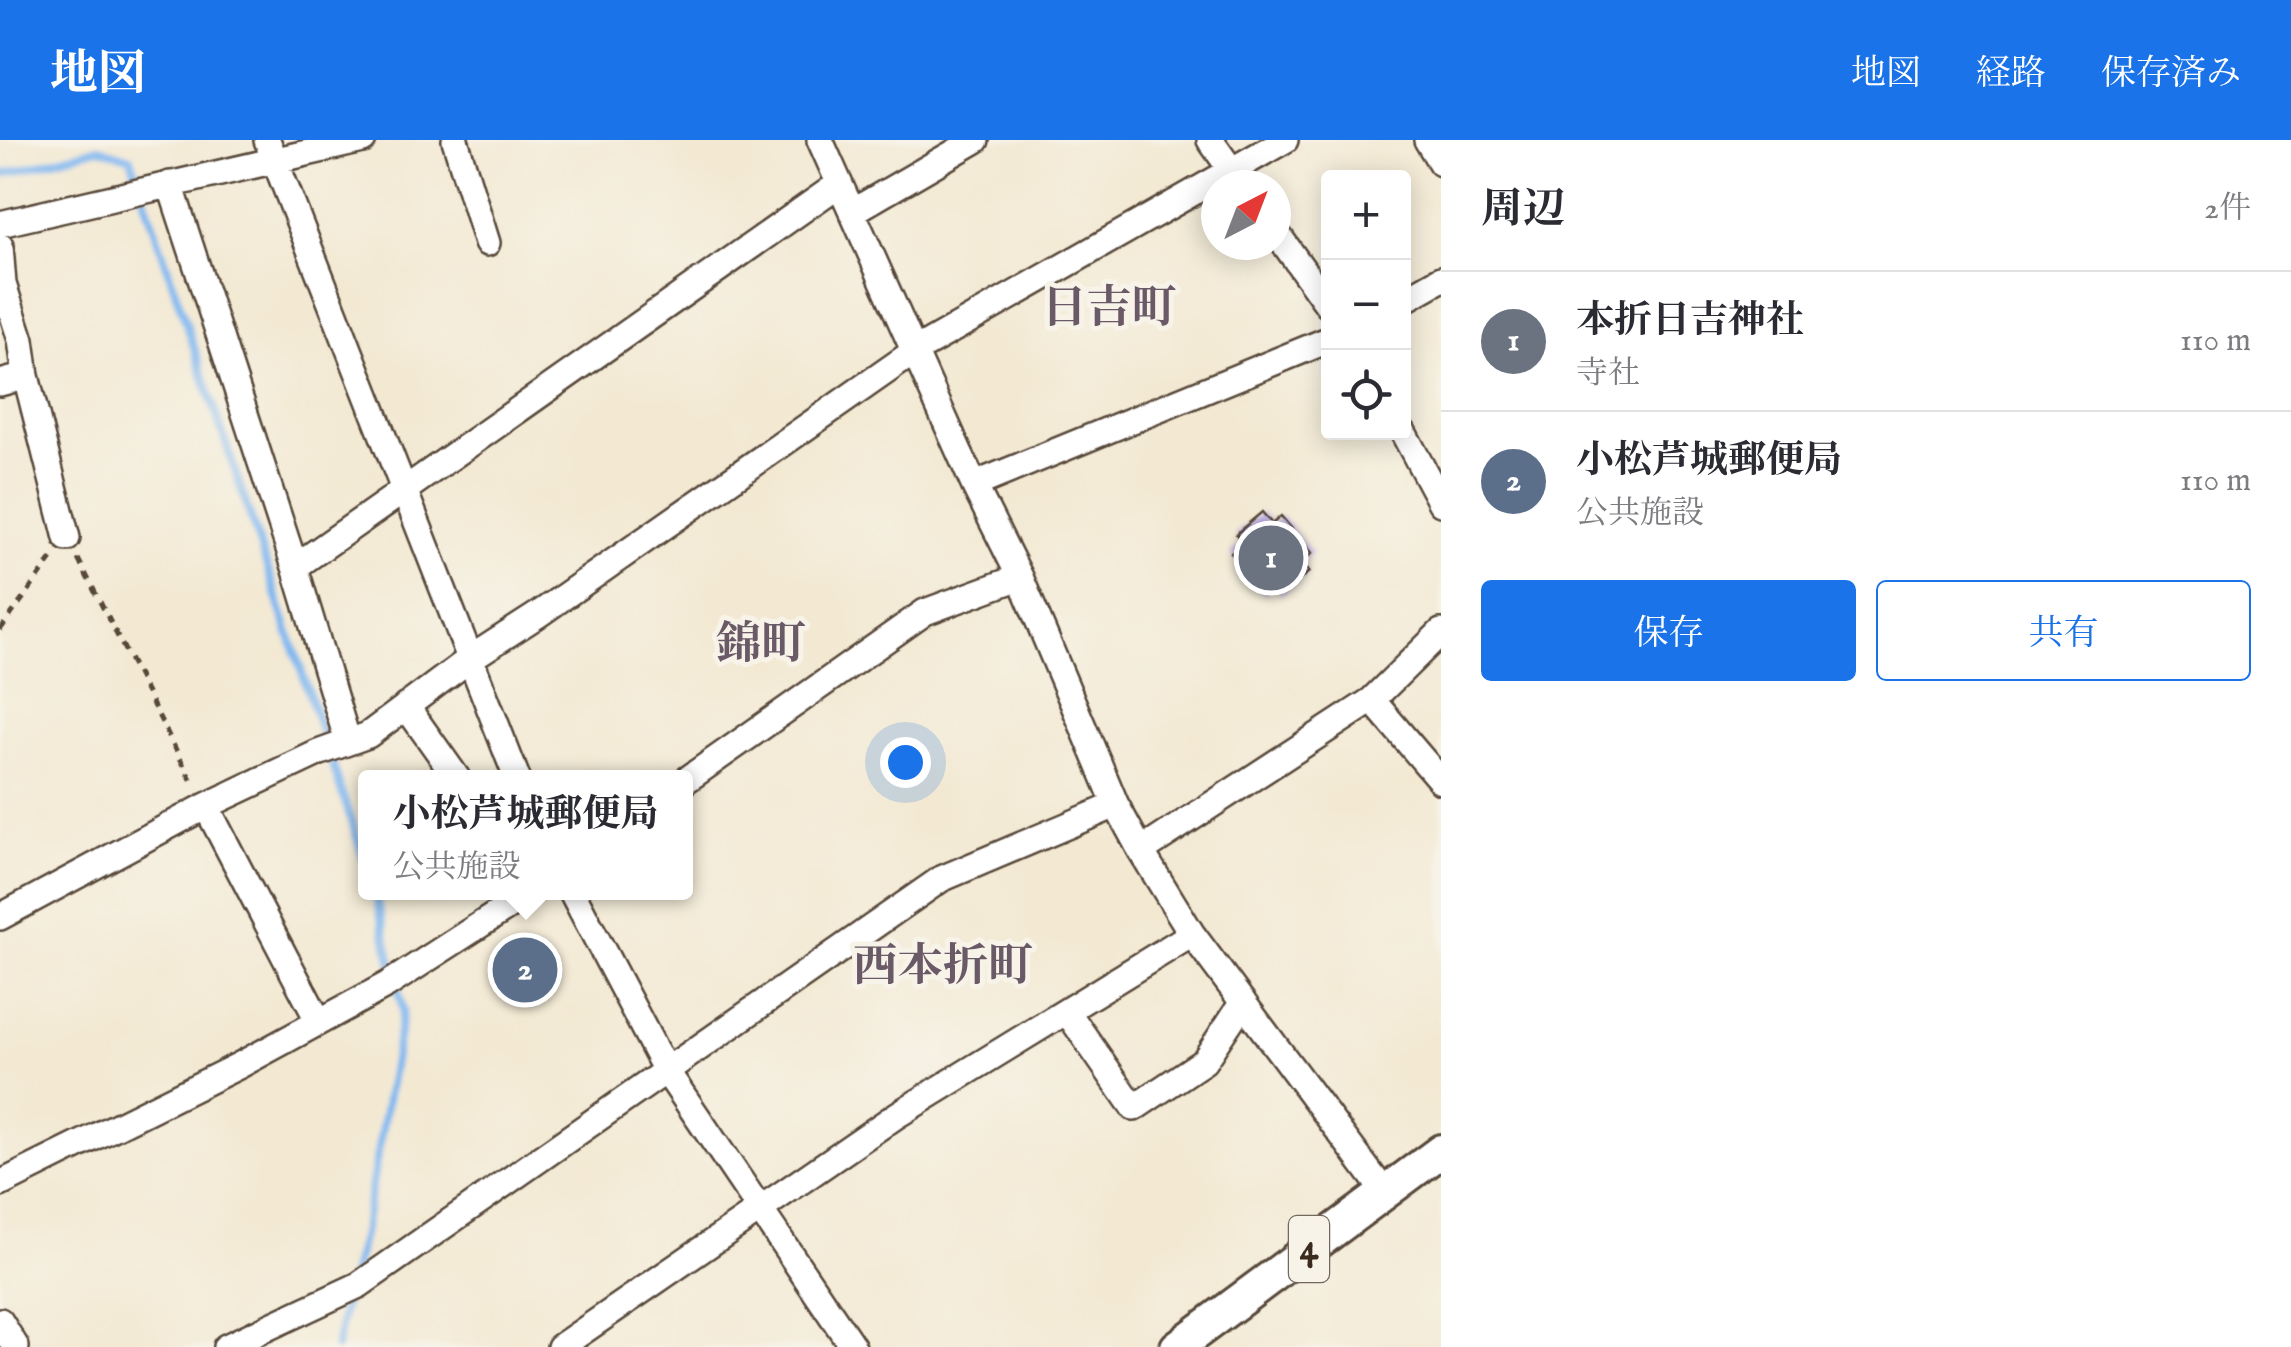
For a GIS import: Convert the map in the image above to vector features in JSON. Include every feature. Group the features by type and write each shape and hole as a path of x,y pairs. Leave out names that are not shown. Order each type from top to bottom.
{"main road":[{"name":"4","path":"1177,1347 1441,1150"}],"street":[{"path":"0,224 165,185 270,150 364,140"},
{"path":"455,140 487,243"},
{"path":"820,140 974,485 1020,577 1116,804 1141,851 1192,934 1386,1193"},
{"path":"852,212 976,140"},
{"path":"1210,140 1231,170"},
{"path":"1247,170 1285,140"},
{"path":"1427,140 1441,163"},
{"path":"270,150 514,770"},
{"path":"295,568 839,184"},
{"path":"165,185 295,568 335,747"},
{"path":"0,917 206,806 368,734 470,658 915,352 1201,197"},
{"path":"0,246 4,284 21,340 26,376 67,538"},
{"path":"1291,253 1321,294"},
{"path":"1411,296 1441,279"},
{"path":"974,485 1321,343"},
{"path":"0,383 26,376"},
{"path":"1407,440 1441,503"},
{"path":"693,775 925,612 1020,577"},
{"path":"1141,851 1372,700 1441,632"},
{"path":"1372,700 1441,781"},
{"path":"406,706 451,770"},
{"path":"226,1347 360,1285 941,879 1116,804"},
{"path":"206,806 319,1022"},
{"path":"0,1184 240,1065 387,985 518,900"},
{"path":"576,900 666,1069 853,1347"},
{"path":"560,1347 897,1115 1192,934"},
{"path":"1068,1013 1134,1108 1204,1061 1243,1002"},
{"path":"0,1321 16,1347"}],"path":[{"path":"0,630 67,538 206,806"}],"building":[{"path":"1262,512 1272,524 1281,516 1312,553 1301,563 1309,572 1282,595 1274,586 1264,595 1231,553 1243,544 1236,534"}],"waterway":[{"path":"0,175 99,148 131,158 358,841"},
{"path":"350,1284 363,1234 403,1010 377,900"},
{"path":"336,1347 346,1298"}],"place":[{"name":"本折日吉神社","path":"1271,558"},
{"name":"小松芦城郵便局","path":"525,970"}],"district":[{"name":"日吉町","path":"1109,309"},
{"name":"錦町","path":"761,645"},
{"name":"西本折町","path":"943,967"}]}
